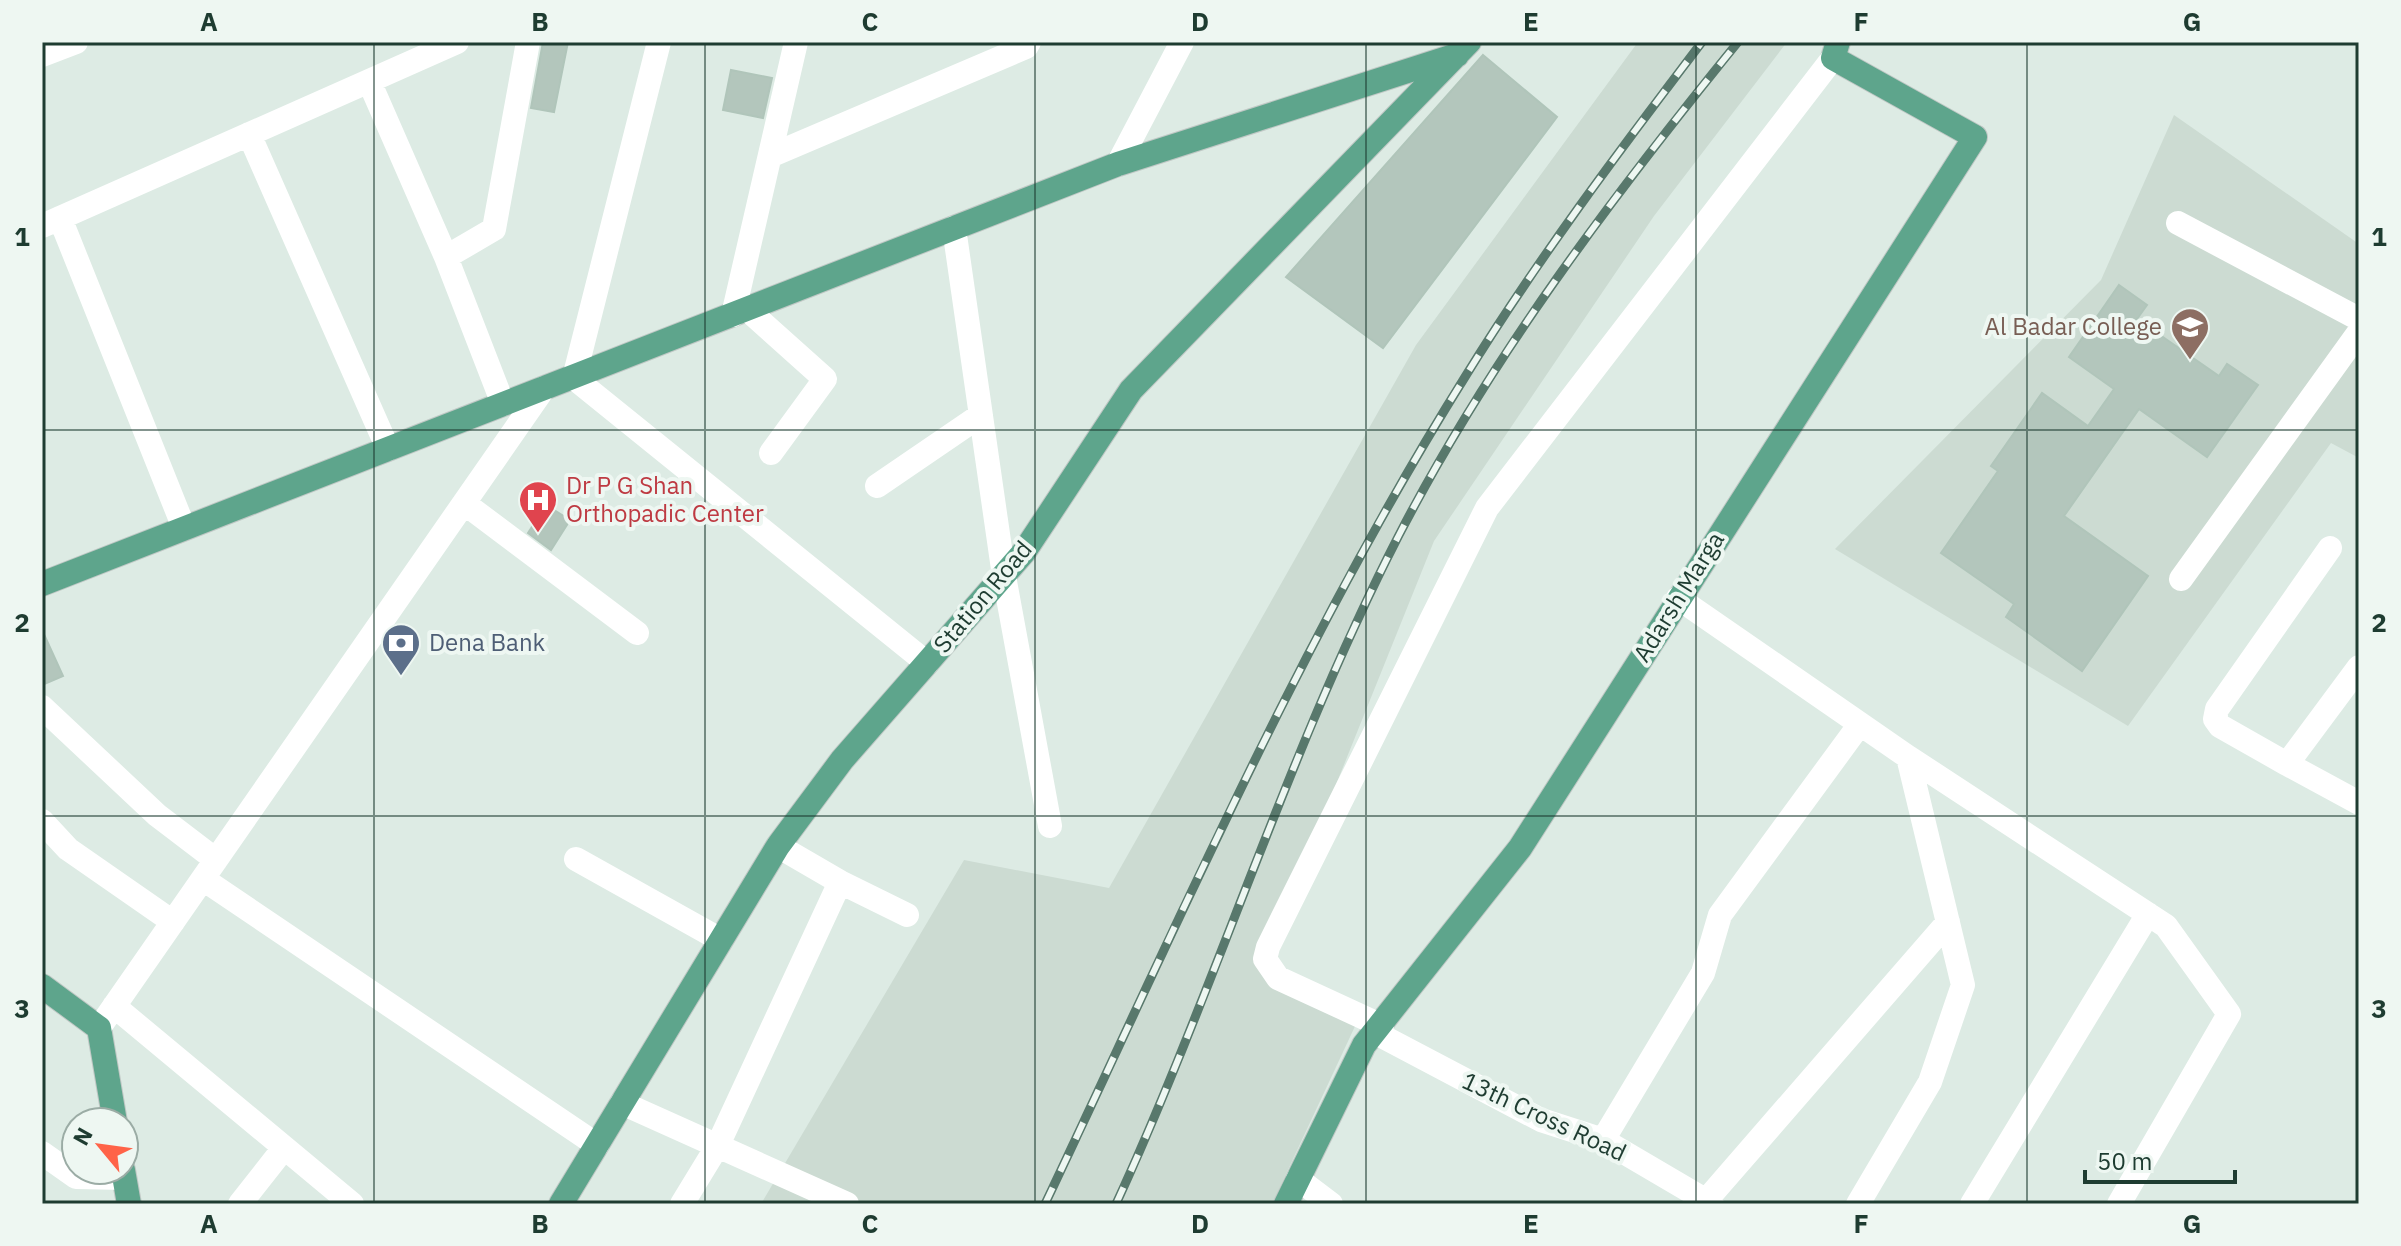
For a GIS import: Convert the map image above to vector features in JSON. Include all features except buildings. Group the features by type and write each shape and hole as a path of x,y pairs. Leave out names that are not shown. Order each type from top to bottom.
{"main road":[{"path":"42,584 1118,164 1463,48"},
{"name":"Station Road","path":"561,1204 778,846 842,760 1024,552 1131,390 1463,48"},
{"name":"Adarsh Marga","path":"1286,1204 1364,1045 1520,848 1975,137 1836,50"},
{"path":"42,986 99,1028 112,1106"}],"street":[{"path":"42,55 76,42"},
{"path":"184,528 51,222 457,42"},
{"path":"446,257 494,229 528,42"},
{"path":"659,42 574,378 927,663"},
{"path":"771,453 825,379 741,312 770,156 796,42"},
{"path":"770,156 1026,47 1029,42"},
{"path":"1118,164 1182,42"},
{"name":"13th Cross Road","path":"1707,1203 1603,1140 1541,1120 1378,1029 1278,978 1265,959 1268,947 1487,508 1836,50"},
{"path":"369,81 446,257 503,404"},
{"path":"249,134 388,449"},
{"path":"2178,223 2359,319"},
{"path":"954,228 1004,576 1050,826"},
{"path":"2181,579 2359,332"},
{"path":"99,1028 544,388"},
{"path":"877,486 981,415"},
{"path":"464,503 637,633"},
{"path":"2330,548 2217,709 2215,719 2220,726 2359,803"},
{"path":"1678,598 1908,757 2166,926 2229,1014 2119,1204"},
{"path":"2287,764 2355,681"},
{"path":"42,707 157,815 209,870 597,1145"},
{"path":"1603,1140 1703,973 1720,915 1860,724"},
{"path":"1858,1204 1930,1082 1963,985 1908,757"},
{"path":"42,821 68,849 173,922"},
{"path":"778,846 840,882 907,915"},
{"path":"576,859 721,940"},
{"path":"682,1204 718,1145 840,882"},
{"path":"1972,1204 2148,914"},
{"path":"1707,1203 1948,922"},
{"path":"114,1006 352,1204"},
{"path":"622,1103 847,1204"},
{"path":"240,1204 284,1148"},
{"path":"42,1153 60,1166"},
{"path":"1298,1179 1331,1204"}],"shaded area":[{"path":"1638,42 1787,42 1654,216 1434,541 1267,956 1357,1022 1272,1204 761,1204 964,860 1109,888 1416,345"},
{"name":"Al Badar College","path":"2174,115 2359,244 2359,458 2331,443 2128,726 1835,549 2101,280"}],"railway":[{"path":"1045,1204 1243,784 1405,476 1465,377 1550,248 1702,42"},
{"path":"1116,1204 1153,1121 1322,700 1399,535 1435,469 1513,342 1600,219 1738,42"}],"place":[{"name":"Al Badar College","path":"2190,361"},
{"name":"Dr P G Shan Orthopadic Center","path":"538,534"},
{"name":"Dena Bank","path":"401,677"}]}
